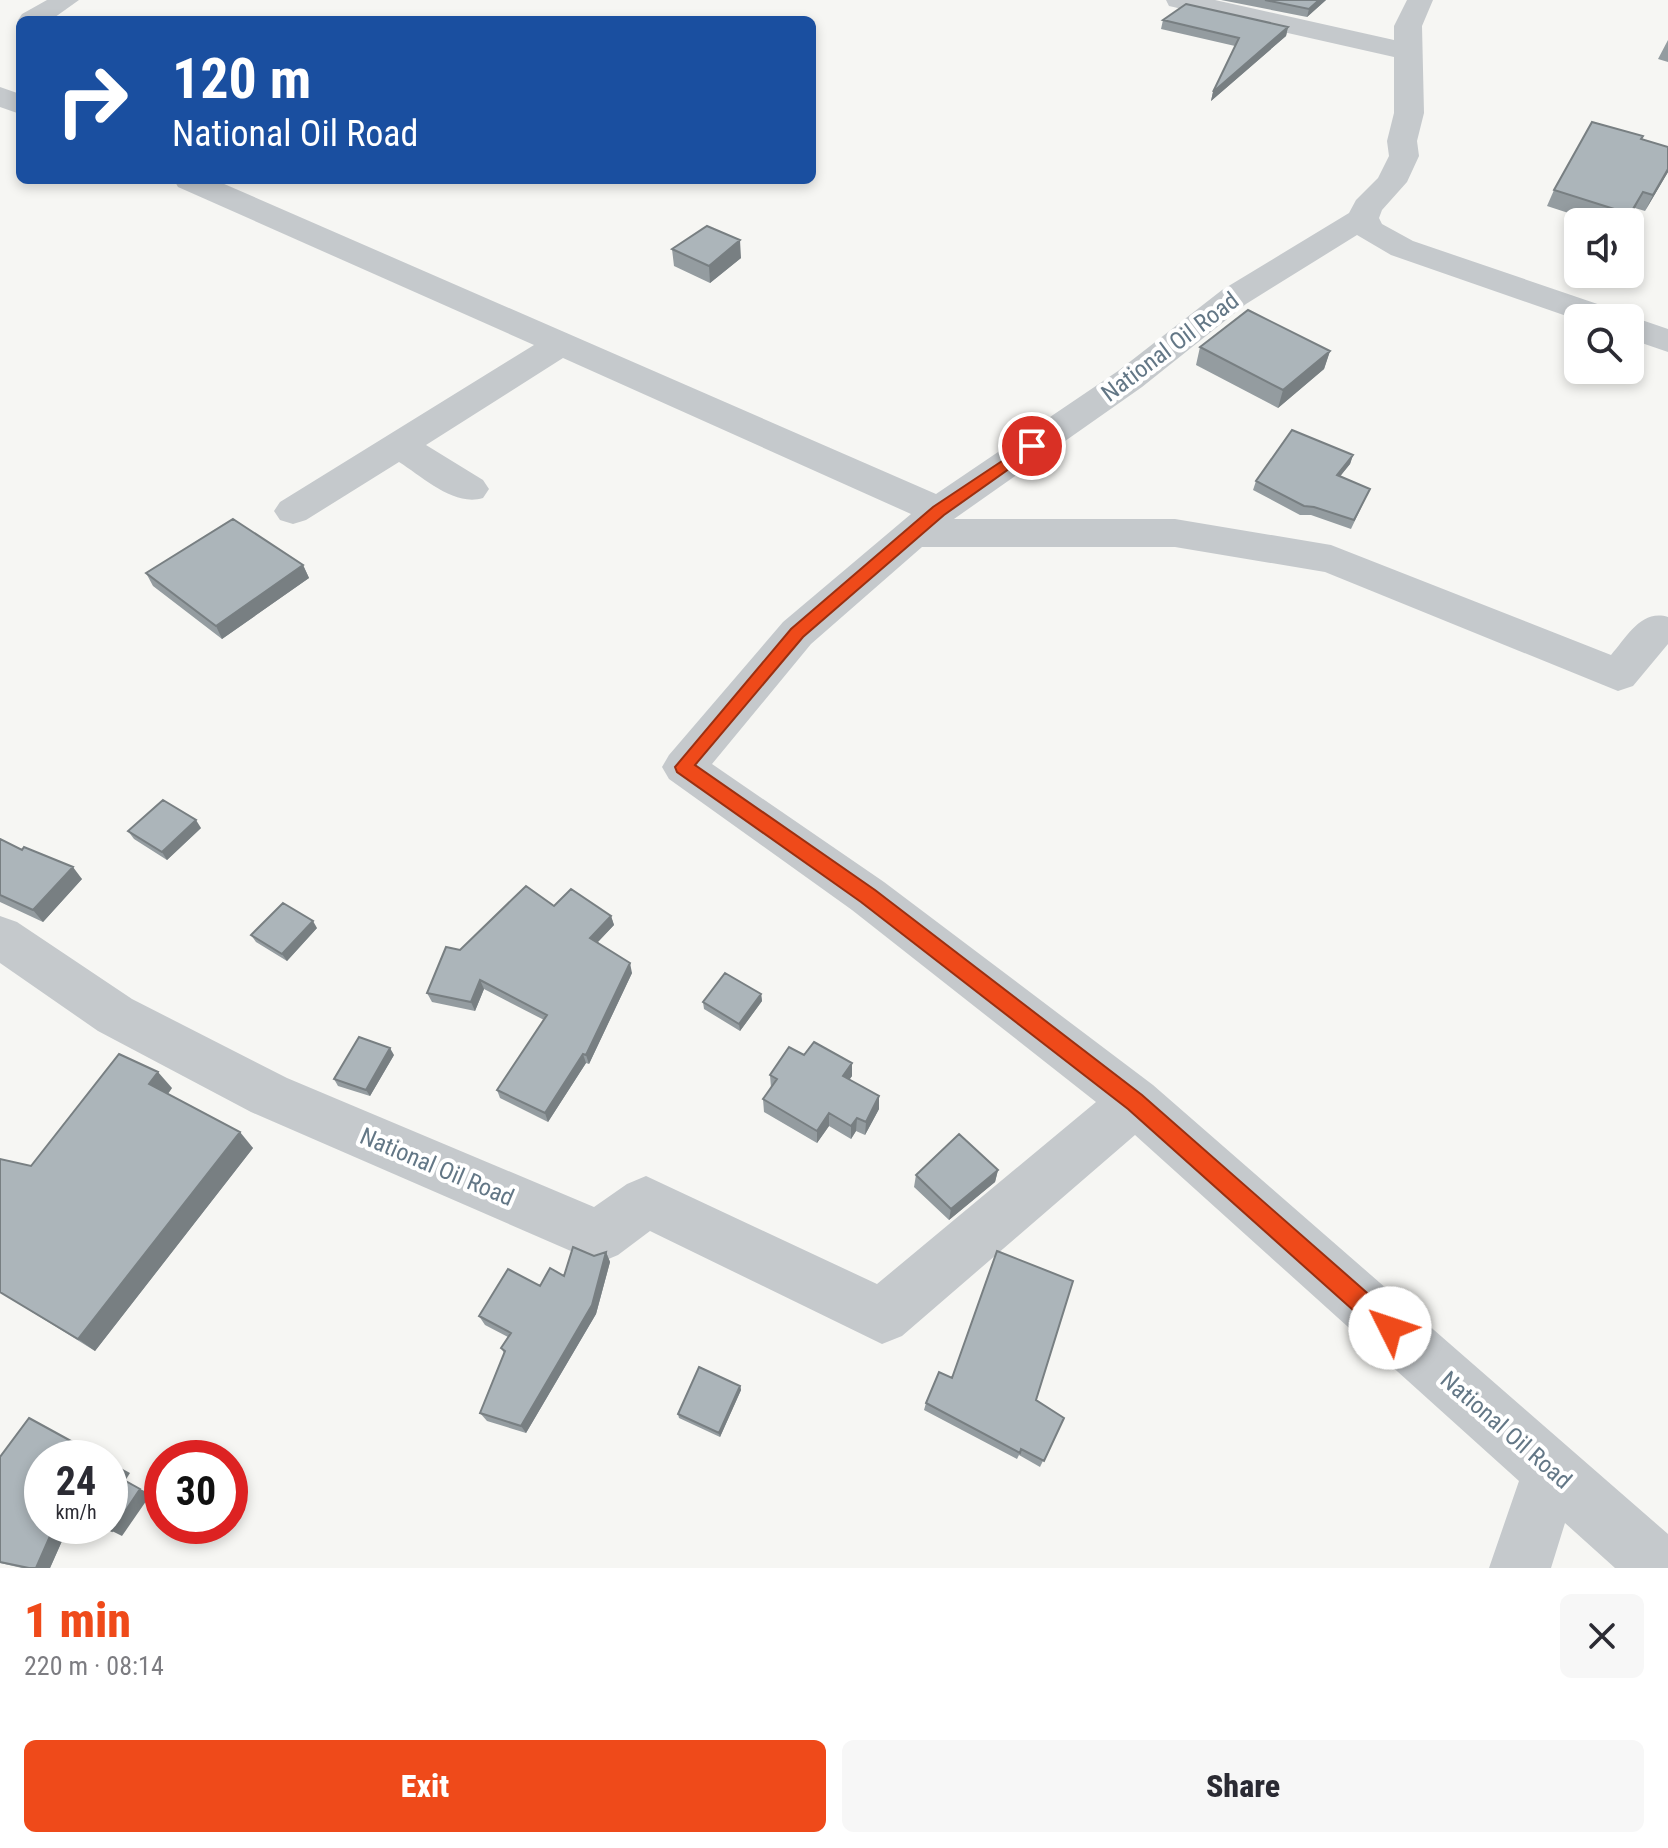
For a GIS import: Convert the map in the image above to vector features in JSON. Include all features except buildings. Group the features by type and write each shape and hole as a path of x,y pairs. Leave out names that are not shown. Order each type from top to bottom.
{"street":[{"path":"39,16 66,0"},
{"path":"1179,0 1408,52"},
{"path":"1420,0 1408,26 1409,113 1402,141 1404,156 1392,182 1367,207 1363,218 1369,230 1402,248 1565,304"},
{"path":"198,184 561,344 926,522 1175,533 1331,559 1618,675 1657,629"},
{"name":"National Oil Road","path":"1363,218 1234,297 1130,379 926,522 797,633 684,767 868,896 1135,1102 1661,1568"},
{"path":"1644,332 1668,341"},
{"path":"293,511 561,344"},
{"path":"399,445 470,489"},
{"name":"National Oil Road","path":"0,937 115,1015 283,1101 599,1236 646,1202 882,1316 1135,1102"},
{"path":"1520,1568 1552,1471"}],"route":[{"path":"1032,446 939,511 797,633 684,767 868,896 1135,1102 1390,1328"}]}
